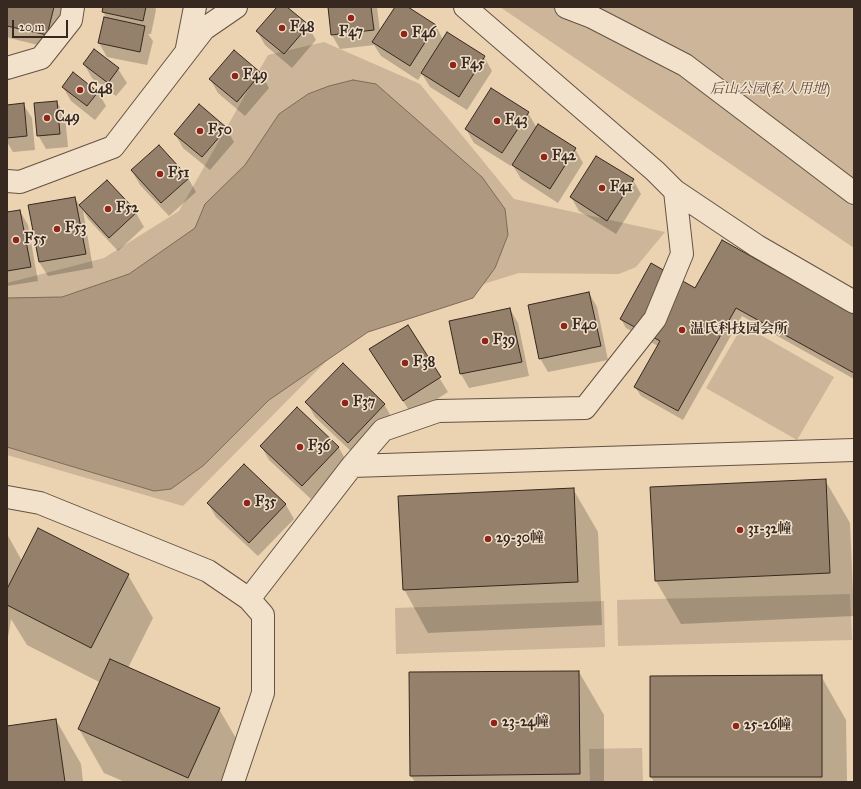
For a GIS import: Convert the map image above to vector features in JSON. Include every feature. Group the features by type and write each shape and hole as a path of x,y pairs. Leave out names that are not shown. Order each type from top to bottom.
{"lane":[{"path":"7,68 41,58 71,20 73,7"},
{"path":"187,51 195,7"},
{"path":"7,181 20,182 113,147 204,29 236,7"},
{"path":"465,7 675,191 757,246 854,302"},
{"path":"566,7 592,17 685,65 854,193"},
{"path":"249,599 352,466 384,430 438,411 584,408 655,319 682,254 675,191"},
{"path":"352,466 854,450"},
{"path":"7,498 40,503 133,539 208,571 249,599 263,615 263,693 232,782"}],"green space":[{"name":"后山公园(私人用地)","path":"500,7 854,7 854,248"},
{"path":"324,42 420,84 514,199 665,232 636,267 619,274 519,273 367,320 183,506 7,455 7,283 104,258 179,211 268,55"},
{"path":"743,325 834,377 797,440 706,388"},
{"path":"850,594 852,640 618,646 617,600"},
{"path":"604,601 605,647 396,654 395,608"},
{"path":"642,748 643,782 590,782 589,749"}],"shaded area":[{"path":"353,80 376,84 482,177 505,209 508,235 495,268 473,298 368,332 269,400 204,465 171,489 154,491 7,447 7,298 62,297 129,274 195,228 205,204 245,165 279,114 308,94 329,86"}],"building":[{"path":"7,7 54,7 47,35 7,26"},
{"path":"103,7 146,7 143,21 102,12"},
{"name":"F48","path":"277,7 287,7 309,25 284,54 256,31"},
{"name":"F47","path":"328,7 371,7 374,30 331,35"},
{"name":"F46","path":"395,7 408,7 436,25 410,66 372,42"},
{"path":"104,17 145,26 140,52 98,43"},
{"name":"F45","path":"447,32 485,56 459,97 421,73"},
{"name":"C48","path":"94,49 119,68 108,83 83,64"},
{"name":"F49","path":"234,50 261,73 237,102 209,79"},
{"name":"C48","path":"73,72 98,92 87,106 62,87"},
{"name":"F43","path":"491,88 529,112 502,153 465,129"},
{"name":"C49","path":"57,101 60,134 37,136 34,103"},
{"path":"24,103 27,136 7,138 7,105"},
{"name":"F50","path":"199,104 227,128 202,157 174,134"},
{"name":"F42","path":"538,124 576,148 550,189 512,165"},
{"name":"F51","path":"159,145 189,178 161,203 131,170"},
{"name":"F41","path":"596,156 634,179 607,221 570,197"},
{"name":"F52","path":"107,180 137,212 109,238 79,205"},
{"name":"F53","path":"75,197 86,254 39,262 28,205"},
{"name":"F55","path":"20,210 31,267 7,271 7,212"},
{"name":"温氏科技园会所","path":"722,240 854,314 854,373 736,308 678,411 634,387 660,341 620,319 651,263 695,288"},
{"name":"F40","path":"589,292 601,346 539,359 528,305"},
{"name":"F39","path":"510,308 522,362 460,374 449,321"},
{"name":"F38","path":"408,325 441,377 403,401 369,349"},
{"name":"F37","path":"343,363 385,404 348,443 305,402"},
{"name":"F36","path":"297,407 339,447 302,486 260,446"},
{"name":"F35","path":"244,464 286,504 249,543 207,503"},
{"name":"31-32幢","path":"826,479 830,573 655,581 650,487"},
{"name":"29-30幢","path":"574,488 578,582 403,590 398,496"},
{"path":"38,528 129,574 91,648 7,605 7,589"},
{"path":"110,659 220,708 188,778 78,729"},
{"name":"23-24幢","path":"579,671 580,774 410,776 409,672"},
{"name":"25-26幢","path":"822,675 822,777 650,777 650,676"},
{"path":"56,719 65,782 7,782 7,726"}],"place":[{"name":"F47","path":"351,18"},
{"name":"F48","path":"282,28"},
{"name":"F46","path":"404,34"},
{"name":"F45","path":"453,65"},
{"name":"F49","path":"235,76"},
{"name":"C48","path":"80,90"},
{"name":"C49","path":"47,118"},
{"name":"F43","path":"497,121"},
{"name":"F50","path":"200,131"},
{"name":"F42","path":"544,157"},
{"name":"F51","path":"160,174"},
{"name":"F41","path":"602,188"},
{"name":"F52","path":"108,209"},
{"name":"F53","path":"57,229"},
{"name":"F55","path":"16,240"},
{"name":"F40","path":"564,326"},
{"name":"温氏科技园会所","path":"682,330"},
{"name":"F39","path":"485,341"},
{"name":"F38","path":"405,363"},
{"name":"F37","path":"345,403"},
{"name":"F36","path":"300,447"},
{"name":"F35","path":"247,503"},
{"name":"31-32幢","path":"740,530"},
{"name":"29-30幢","path":"488,539"},
{"name":"23-24幢","path":"494,723"},
{"name":"25-26幢","path":"736,726"}]}
